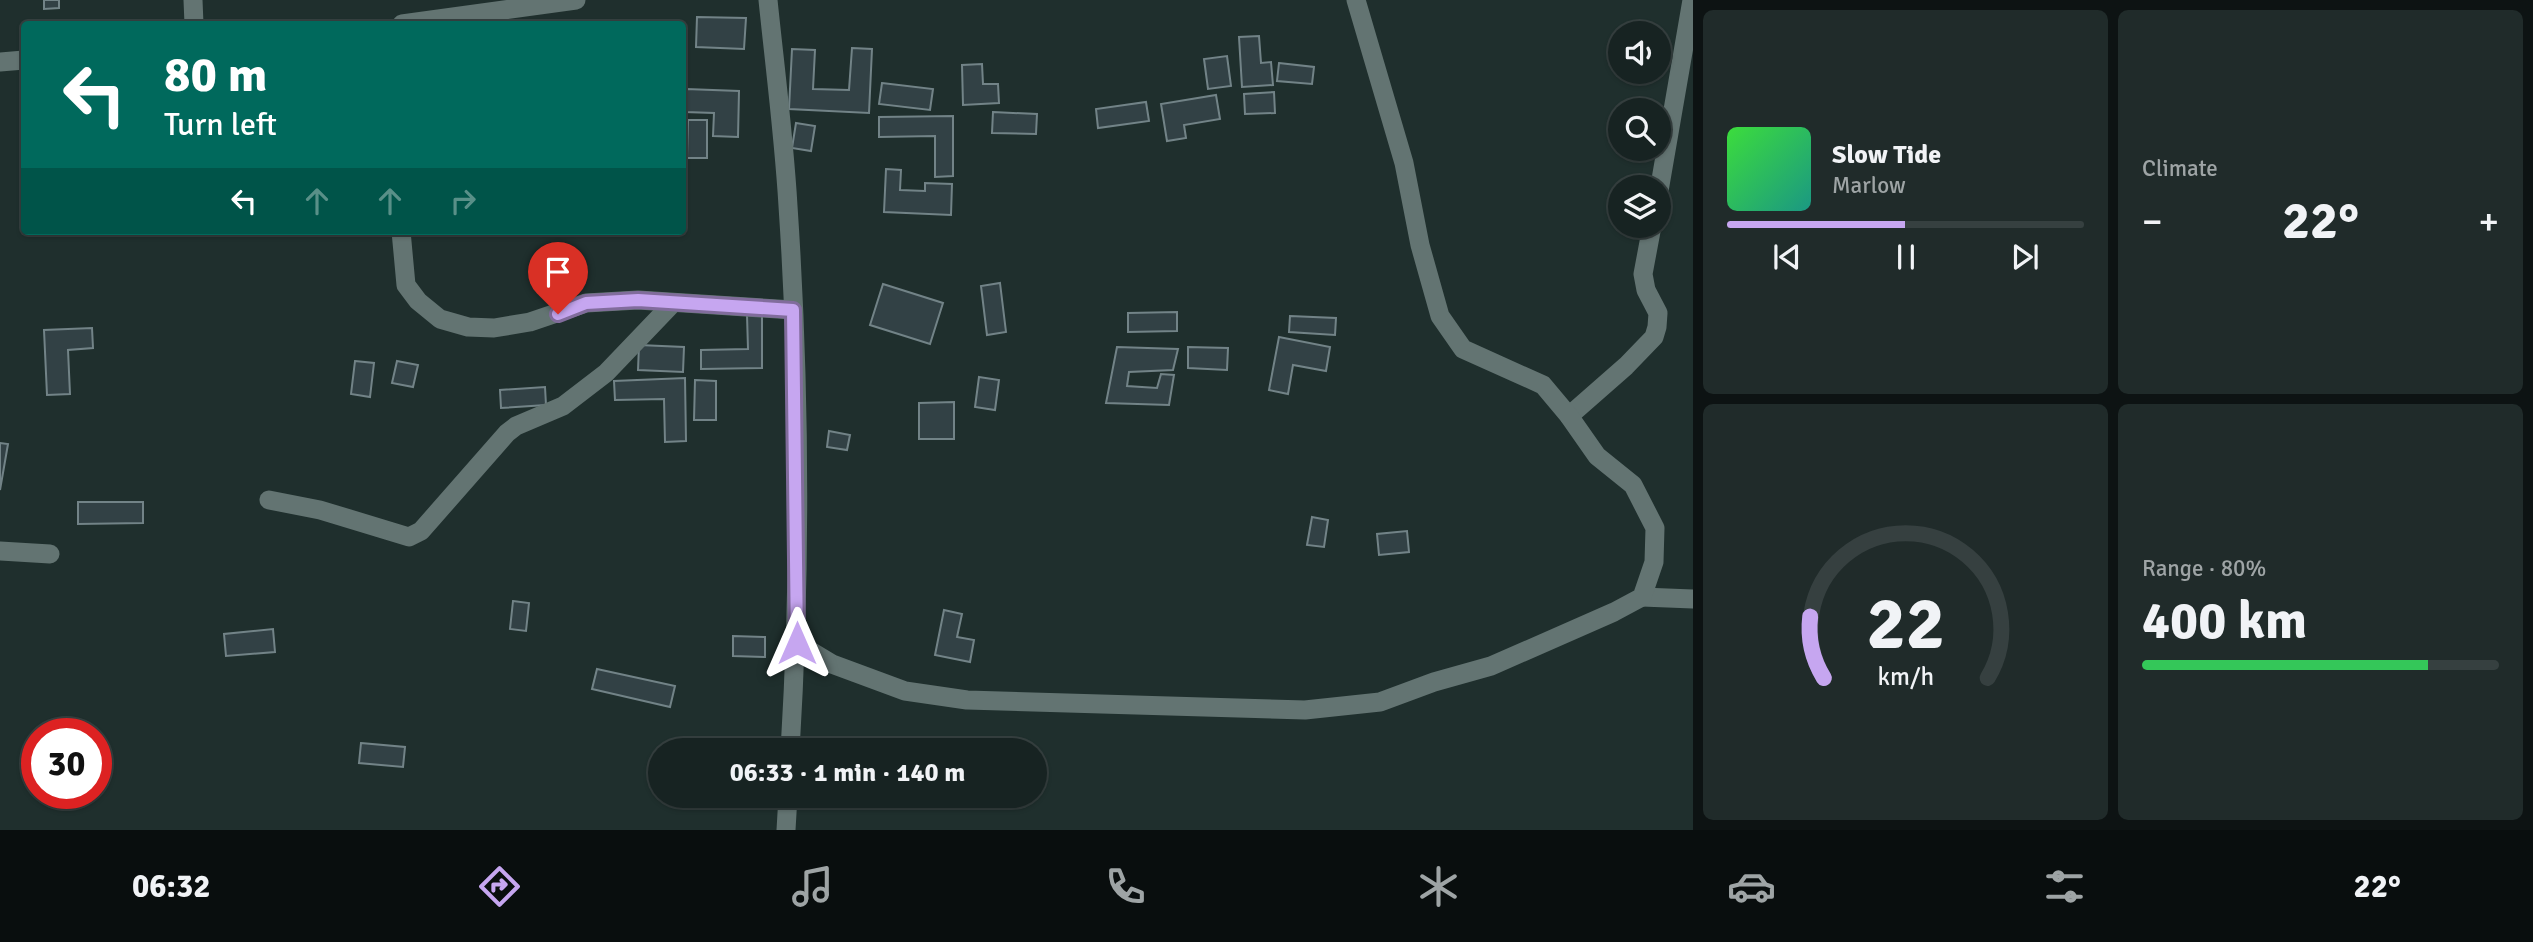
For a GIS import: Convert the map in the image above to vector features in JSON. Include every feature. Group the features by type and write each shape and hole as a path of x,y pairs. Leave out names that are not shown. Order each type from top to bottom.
{"street":[{"path":"193,0 194,21"},
{"path":"419,21 509,5 576,0"},
{"path":"768,0 788,204 793,310 797,643 791,738"},
{"path":"1356,0 1404,163 1420,245 1440,316 1464,349 1543,385 1597,456 1633,485 1655,528 1654,562 1643,597"},
{"path":"1662,175 1692,0"},
{"path":"0,62 21,60"},
{"path":"401,235 406,285 418,301 440,319 468,327 530,322 586,303 638,300 793,310"},
{"path":"1569,416 1626,366 1654,337 1658,313 1646,290 1643,274 1650,238"},
{"path":"269,500 320,510 409,537 421,531 507,433 516,426 563,406 607,373 673,303"},
{"path":"0,551 50,554"},
{"path":"797,643 832,664 905,691 967,701 1305,710 1380,702 1434,682 1491,666 1643,597 1693,599"},
{"path":"786,830 787,808"}],"building":[{"path":"44,0 59,0 59,8 44,9"},
{"path":"697,17 746,18 744,49 696,47"},
{"path":"1259,36 1261,63 1271,62 1273,85 1242,87 1239,37"},
{"path":"852,48 872,49 869,113 789,109 792,49 815,50 813,89 849,90"},
{"path":"1227,56 1231,86 1208,89 1204,59"},
{"path":"1279,63 1314,67 1312,84 1277,81"},
{"path":"982,64 983,84 998,84 999,103 963,105 962,65"},
{"path":"882,83 933,89 930,110 879,104"},
{"path":"686,89 739,91 738,137 713,136 714,113 686,112"},
{"path":"1274,92 1275,113 1245,114 1244,94"},
{"path":"1216,95 1220,119 1184,125 1186,138 1167,141 1161,104"},
{"path":"1146,102 1149,121 1098,128 1096,109"},
{"path":"993,112 1037,114 1036,134 992,133"},
{"path":"953,116 953,176 935,177 935,136 879,137 879,117"},
{"path":"688,120 707,120 707,158 687,158"},
{"path":"796,123 815,126 811,151 792,148"},
{"path":"886,169 901,170 900,190 925,191 925,183 952,184 951,215 884,212"},
{"path":"1000,283 1006,332 987,335 981,286"},
{"path":"883,284 943,303 930,344 870,325"},
{"path":"1177,312 1177,331 1128,332 1128,313"},
{"path":"747,315 762,315 762,368 701,369 701,350 748,349"},
{"path":"1290,316 1336,318 1335,335 1289,332"},
{"path":"92,328 93,348 68,350 70,394 47,395 44,330"},
{"path":"1279,337 1330,347 1326,371 1293,365 1288,394 1269,390"},
{"path":"639,345 684,347 683,372 638,370"},
{"path":"1117,347 1178,349 1173,370 1129,372 1127,386 1157,388 1161,374 1174,375 1169,405 1106,403"},
{"path":"1188,347 1228,348 1227,370 1188,368"},
{"path":"355,361 374,363 370,397 351,394"},
{"path":"397,361 418,365 413,387 392,383"},
{"path":"979,377 999,380 995,410 975,407"},
{"path":"685,378 686,441 665,442 664,399 615,400 614,381"},
{"path":"695,380 716,381 716,420 694,420"},
{"path":"545,387 546,405 501,408 500,390"},
{"path":"954,402 954,439 919,439 919,403"},
{"path":"829,431 850,435 847,450 827,447"},
{"path":"0,443 8,444 0,490"},
{"path":"78,502 143,502 143,523 78,524"},
{"path":"1312,517 1328,520 1324,547 1307,545"},
{"path":"1407,531 1409,552 1379,555 1377,534"},
{"path":"513,601 529,603 526,631 510,629"},
{"path":"944,610 962,614 957,637 974,640 970,662 935,655"},
{"path":"273,629 275,652 226,656 224,634"},
{"path":"733,636 765,637 765,657 733,656"},
{"path":"597,669 675,686 670,707 592,689"},
{"path":"361,743 405,747 403,767 359,763"}],"route":[{"path":"558,314 586,303 638,300 793,310 797,643"}]}
